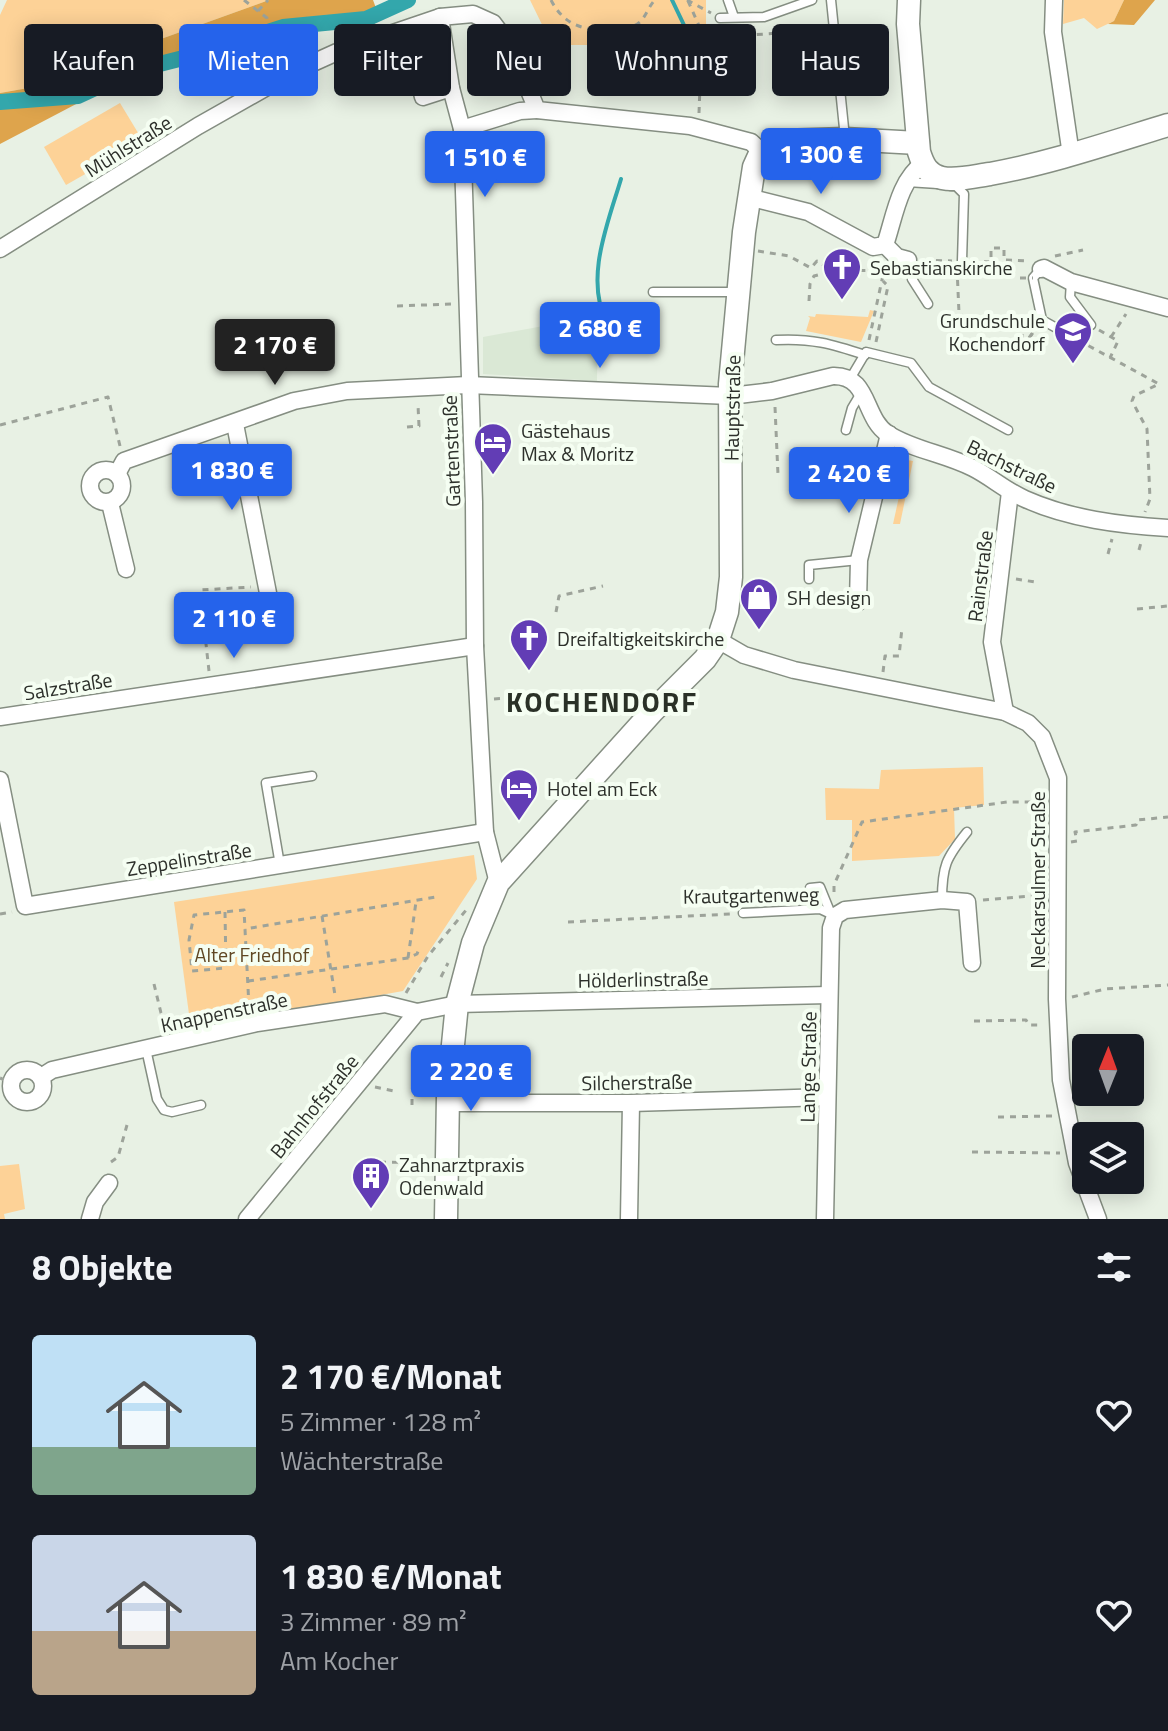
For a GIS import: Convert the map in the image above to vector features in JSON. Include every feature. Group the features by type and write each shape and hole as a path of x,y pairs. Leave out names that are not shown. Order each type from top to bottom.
{"main road":[{"path":"909,0 908,24 920,154 931,174 941,178 965,178 1018,168 1168,125"},
{"path":"763,153 782,141 845,139 920,154"},
{"name":"Hauptstraße","path":"446,1219 448,1099 457,1004 473,943 498,883 653,711 705,659 718,640 727,612 731,577 730,396 738,292 748,197 754,167 763,153"}],"street":[{"path":"1054,0 1053,32 1071,155"},
{"name":"Mühlstraße","path":"421,24 440,17 473,14 493,23 511,47 537,110"},
{"name":"Gartenstraße","path":"440,17 441,24"},
{"name":"Gartenstraße","path":"451,88 462,129 474,502 475,646 485,832 498,883"},
{"name":"Mühlstraße","path":"0,249 251,96"},
{"path":"462,129 520,111 537,110 694,127 751,142 763,153"},
{"path":"885,245 920,154"},
{"path":"748,197 808,212 873,247 885,245"},
{"path":"885,245 897,257 908,262"},
{"path":"1040,272 1071,282 1164,302"},
{"path":"117,474 124,461 294,401 347,391 468,385 730,396 772,391 833,376 850,379 862,393 876,420 889,434 859,560 858,602"},
{"path":"235,424 267,590"},
{"name":"Bachstraße","path":"889,434 975,468 1010,492 1068,514 1140,527 1168,528"},
{"path":"105,469 117,474 122,491 118,498 110,503 101,503 93,497 89,489 96,473 105,469"},
{"name":"Rainstraße","path":"1005,712 992,642 1010,492"},
{"path":"110,503 126,569"},
{"name":"Neckarsulmer Straße","path":"718,640 744,655 794,670 1005,712 1028,723 1042,737 1058,778 1057,999 1061,1080 1072,1138"},
{"name":"Salzstraße","path":"0,717 475,646"},
{"name":"Zeppelinstraße","path":"0,780 25,906 485,832"},
{"name":"Krautgartenweg","path":"833,915 845,910 942,900 967,902"},
{"path":"967,902 972,963"},
{"name":"Lange Straße","path":"825,1219 833,915"},
{"name":"Hölderlinstraße","path":"457,1004 829,995"},
{"name":"Knappenstraße","path":"41,1077 52,1070 257,1023 385,1004 417,1012"},
{"path":"417,1012 457,1004"},
{"name":"Bahnhofstraße","path":"247,1219 417,1012"},
{"name":"Knappenstraße","path":"27,1070 37,1073 41,1077 42,1092 31,1101 17,1097 6,1080 27,1070"},
{"name":"Silcherstraße","path":"448,1099 631,1103 827,1097"},
{"path":"629,1219 631,1103"},
{"path":"90,1219 95,1202 109,1183"},
{"name":"Neckarsulmer Straße","path":"1089,1194 1098,1219"}],"lane":[{"path":"728,0 734,17"},
{"path":"720,18 764,17 812,0"},
{"path":"831,0 833,24"},
{"path":"841,96 845,139"},
{"path":"907,182 956,186 964,194 959,265"},
{"path":"1040,272 1042,320 1069,335"},
{"path":"912,279 928,304"},
{"path":"1071,282 1070,297 1091,325"},
{"path":"653,292 738,292"},
{"path":"776,340 806,338 911,363 929,387 1008,430"},
{"path":"850,379 868,353"},
{"path":"846,430 852,408 862,393"},
{"path":"809,579 809,565 859,560"},
{"path":"280,865 266,783 312,776"},
{"path":"942,900 942,874 947,856 967,832"},
{"path":"810,888 820,887 833,915"},
{"name":"Krautgartenweg","path":"743,913 820,909 833,915"},
{"path":"146,1049 157,1099 164,1110 172,1112 201,1105"}],"path":[{"path":"244,0 267,18 268,24"},
{"path":"258,11 268,0"},
{"path":"551,0 565,19 579,28 597,31 629,28 640,22 652,1"},
{"path":"688,0 720,18 720,24"},
{"path":"688,0 698,24"},
{"path":"694,127 697,96"},
{"path":"908,262 959,265 991,262 991,248 1004,248 1004,260 1030,261 1040,272"},
{"path":"743,249 789,256 811,268 817,261 833,271"},
{"path":"1020,278 1040,272 1053,256 1083,250"},
{"path":"959,265 959,313 965,318 983,319"},
{"path":"809,301 814,276 833,271 885,270"},
{"path":"883,281 888,286 868,353 883,281"},
{"path":"397,306 467,303"},
{"path":"1022,317 1022,340"},
{"path":"1030,317 1032,334 1029,338 1036,328"},
{"path":"1111,337 1121,319"},
{"path":"1091,325 1118,341 1110,358"},
{"path":"1069,335 1159,384 1134,396 1132,401 1147,429 1150,466 1150,499 1140,527"},
{"path":"772,391 778,475"},
{"path":"0,425 108,397 122,454"},
{"path":"407,427 419,426 418,405"},
{"path":"827,495 875,491"},
{"path":"1000,576 1035,582"},
{"path":"556,612 559,596 603,586"},
{"path":"210,684 200,590 267,590"},
{"path":"1137,609 1168,606"},
{"path":"881,687 885,656 899,656 902,628"},
{"path":"478,700 555,695"},
{"path":"833,915 834,885 862,822 995,803 1046,802"},
{"path":"1057,845 1077,841 1075,832 1136,825 1137,820 1168,817"},
{"path":"967,902 1057,894"},
{"path":"245,929 436,897"},
{"path":"408,958 416,901"},
{"path":"397,1007 428,956 467,909"},
{"path":"225,912 226,968 192,971 189,940 194,915 244,910 249,1007"},
{"name":"Krautgartenweg","path":"568,922 743,913"},
{"path":"322,916 338,1010"},
{"path":"248,981 408,958 418,951 428,956"},
{"path":"154,984 161,1013 177,1042"},
{"path":"1057,999 1105,989 1168,985"},
{"path":"974,1021 1011,1019 1026,1020 1029,1025 1058,1023"},
{"path":"371,1086 394,1091"},
{"path":"412,1105 412,1095 448,1099"},
{"path":"998,1117 1068,1116"},
{"path":"111,1162 118,1157 127,1125"},
{"path":"972,1152 1072,1154"},
{"path":"380,1162 447,1163"}],"shaded area":[{"path":"269,0 373,0 380,19 374,24 334,24 334,28 318,28 318,24 202,24"},
{"path":"1124,0 1155,0 1134,25 1108,24 1114,21"},
{"path":"179,32 179,55 163,63 163,38"},
{"path":"24,89 24,96 91,96 0,144 0,93"},
{"path":"598,316 597,381 483,374 483,337"}],"green space":[{"path":"7,0 269,0 202,24 179,24 179,32 163,38 163,24 24,24 24,89 0,93 0,15"},
{"path":"530,0 706,0 706,24 587,24 587,45 571,45 571,24 542,24"},
{"path":"1064,0 1124,0 1114,21 1097,29 1084,18 1063,24"},
{"path":"120,103 143,141 66,185 44,147"},
{"path":"870,310 874,311 861,342 806,331 808,316 868,317"},
{"path":"907,460 913,461 900,524 893,524"},
{"path":"983,767 984,805 954,808 955,839 939,856 852,861 852,820 826,820 825,788 879,789 881,770"},
{"name":"Alter Friedhof","path":"474,855 477,879 403,991 191,1029 174,902"},
{"path":"19,1164 25,1209 4,1214 5,1219 0,1219 0,1166"}],"waterway":[{"path":"0,102 78,96 132,71 199,54 283,27 366,19 408,0"},
{"path":"672,0 683,24"},
{"path":"607,323 600,306 598,270 600,251 621,179"}],"place":[{"name":"Sebastianskirche","path":"842,301"},
{"name":"Grundschule Kochendorf","path":"1073,365"},
{"name":"Gästehaus Max & Moritz","path":"493,476"},
{"name":"SH design","path":"759,631"},
{"name":"Dreifaltigkeitskirche","path":"529,672"},
{"name":"Hotel am Eck","path":"519,822"},
{"name":"Zahnarztpraxis Odenwald","path":"371,1210"}],"district":[{"name":"KOCHENDORF","path":"602,701"}]}
